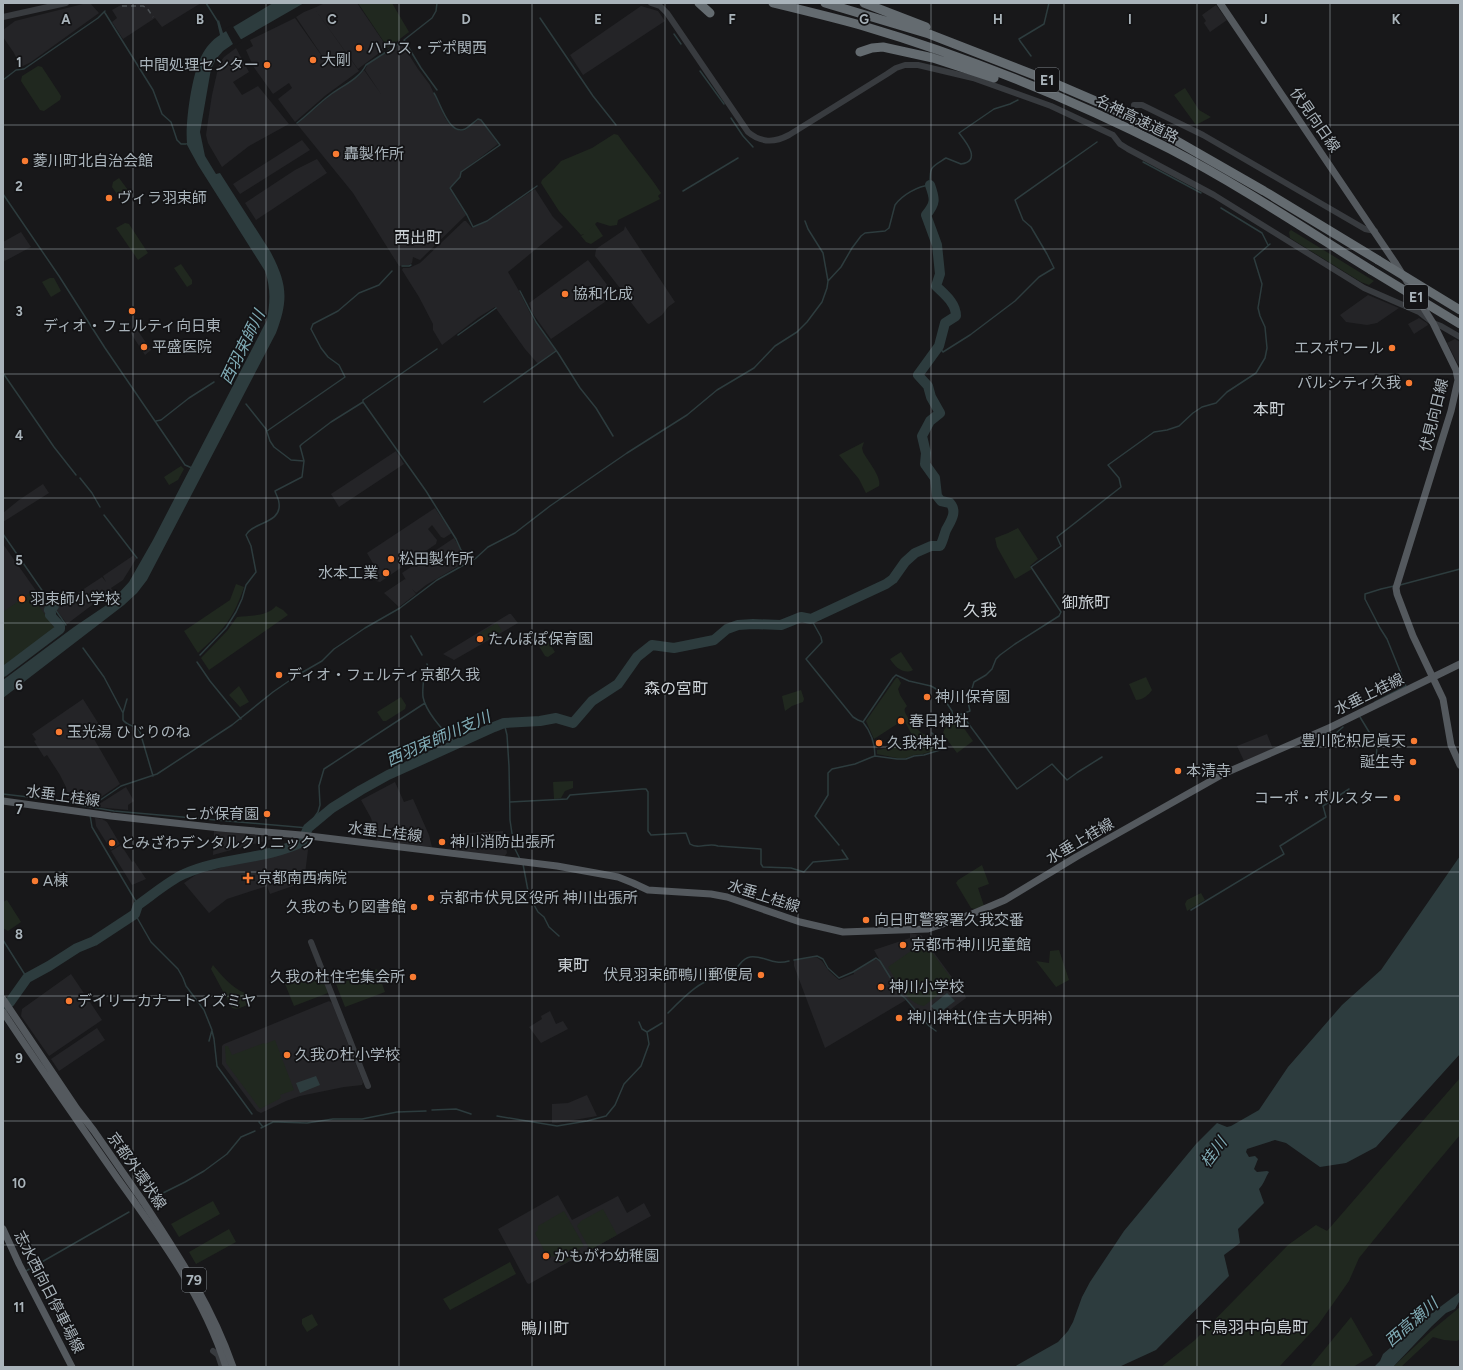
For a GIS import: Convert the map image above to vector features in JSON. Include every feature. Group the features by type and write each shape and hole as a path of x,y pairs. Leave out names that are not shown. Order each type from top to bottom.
{"highway":[{"path":"699,3 710,13"},
{"name":"名神高速道路","path":"773,3 859,25 934,54 1039,90 1097,114 1171,150 1223,179 1460,324"},
{"name":"名神高速道路","path":"825,3 939,36 1042,78 1136,120 1229,170 1460,310"},
{"path":"864,3 931,29 939,36"},
{"path":"860,52 872,48 883,48 934,54"}],"main road":[{"name":"伏見向日線","path":"1220,3 1375,231 1433,323 1455,368 1458,380 1451,411 1397,585 1397,594 1413,636 1443,699 1451,744 1460,765"},
{"name":"水垂上桂線","path":"3,801 220,828 305,835 600,873 633,882 648,890 727,896 800,922 835,931 852,932 928,929 972,914 1005,900 1076,857 1223,774 1331,727 1460,664"},
{"name":"京都外環状線","path":"4,1000 5,1011 77,1109 195,1282 213,1318 233,1367"},
{"name":"京都外環状線","path":"139,1202 195,1296 209,1324 226,1367"},
{"name":"志水西向日停車場線","path":"3,1230 72,1367"}],"street":[{"path":"3,17 66,3"},
{"path":"651,3 660,6 667,13 748,132 762,141 780,140 789,136 896,68 905,65 922,66 973,78 1051,106 1113,136 1128,150 1214,195 1364,288 1419,312 1433,323 1460,337"},
{"path":"1134,105 1142,105 1204,135 1365,230 1375,231"},
{"path":"311,942 368,1086"},
{"path":"227,1344 230,1367"},
{"path":"213,1351 218,1355 222,1367"}],"shaded area":[{"path":"90,3 99,13 31,62 21,67 14,53 3,37 3,30 15,21"},
{"path":"148,3 201,3 162,27 155,18 123,39 112,22 117,18 112,10 121,5"},
{"path":"325,3 357,3 387,47 358,69 314,8"},
{"path":"358,3 392,3 409,32 388,48"},
{"path":"1216,5 1227,20 1210,32 1204,23 1206,21 1202,15"},
{"path":"641,6 658,11 665,21 583,75 570,55"},
{"path":"314,8 359,71 326,95 295,122 278,99 292,88 289,83 273,94 253,66 246,50 253,46 250,40 295,18 329,66 296,17"},
{"path":"400,43 430,85 445,118 450,125 460,131 465,130 478,120 481,120 498,144 461,172 460,177 449,188 466,215 420,260 413,257 412,263 409,265 399,266 353,193 297,124 329,96 364,70 381,94 365,70 367,65"},
{"path":"236,48 249,72 233,82 242,95 258,86 289,124 249,146 222,167 208,143 206,135 212,95 219,64 224,57"},
{"path":"38,66 42,67 61,96 60,100 44,111 40,110 21,81 22,76"},
{"path":"1185,88 1199,110 1211,117 1196,125 1174,95"},
{"path":"614,134 618,135 661,193 658,196 660,199 618,220 617,225 610,226 597,222 595,224 603,236 591,244 586,242 581,236 584,234 581,235 559,211 541,183 542,180 561,161 592,148"},
{"path":"302,140 310,150 240,194 233,184"},
{"path":"317,159 327,173 256,220 245,203 295,170"},
{"path":"119,178 128,190 119,197 112,187 113,182"},
{"path":"535,189 553,217 563,227 508,272 533,319 556,351 538,364 525,349 495,307 442,345 433,330 433,324 419,297 402,270 403,268 409,268 420,263 464,221 466,221 472,228 475,227 487,221"},
{"path":"125,223 129,224 148,253 138,260 116,228"},
{"path":"625,226 675,302 668,307 662,315 649,324 595,256 596,249 624,230"},
{"path":"1291,230 1374,281 1369,285 1361,282 1290,238 1289,232"},
{"path":"21,232 31,247 3,262 3,242"},
{"path":"588,260 615,295 551,339 533,314 529,303"},
{"path":"181,264 192,280 192,284 187,287 174,268"},
{"path":"50,278 54,278 61,291 51,297 42,282"},
{"path":"1368,295 1399,308 1377,323 1367,325 1346,322 1340,315"},
{"path":"1419,318 1428,325 1414,334 1408,324"},
{"path":"136,328 151,350 145,355 130,332"},
{"path":"1455,339 1460,342 1460,363 1458,364 1447,343"},
{"path":"864,442 862,448 863,452 876,473 879,482 879,486 866,493 859,479 839,455"},
{"path":"396,451 404,464 339,507 331,494"},
{"path":"181,466 184,469 178,480 169,485 164,477"},
{"path":"43,484 49,493 3,522 3,513"},
{"path":"435,508 452,533 444,538 441,537 432,525 428,529 437,540 436,544 380,582 376,581 374,578 376,576 374,565 367,553"},
{"path":"1018,528 1038,559 1030,566 1032,569 1015,579 997,547 995,538"},
{"path":"454,538 469,560 426,585 416,593 412,589 416,594 399,607 384,593 405,579 406,580 402,573"},
{"name":"羽束師小学校","path":"3,544 61,626 61,629 3,670"},
{"path":"134,555 136,559 123,580 67,624 55,608 102,577 106,582 103,576"},
{"path":"236,584 244,587 236,608 221,631 198,653 184,631 230,600"},
{"path":"30,593 55,629 3,666 3,612"},
{"path":"276,606 288,615 209,670 201,658 227,631 237,617 263,614 272,610"},
{"name":"たんぽぽ保育園","path":"511,614 518,623 454,660 443,654"},
{"path":"497,623 502,631 485,641 480,633"},
{"path":"544,635 555,652 548,657 545,656 537,643 538,639"},
{"path":"901,652 913,670 906,672 903,671 894,665 890,659"},
{"path":"1146,677 1152,690 1145,697 1136,700 1129,684"},
{"path":"896,678 898,678 901,683 898,689 907,706 905,708 905,712 908,718 919,731 935,740 938,749 906,758 897,758 877,754 877,750 892,747 901,743 911,733 905,722 901,719 896,723 897,724 874,739 866,721"},
{"path":"239,686 249,702 240,707 229,695"},
{"path":"801,690 804,699 803,702 792,706 785,711 782,696"},
{"path":"401,697 406,705 405,709 386,721 383,721 377,712"},
{"path":"83,699 100,726 90,732 120,784 91,804 69,801 66,787 60,775 47,755 44,757 34,741 36,740 32,734"},
{"path":"957,723 961,724 973,741 957,753 943,734 946,728"},
{"path":"1267,734 1273,749 1244,761 1237,746"},
{"path":"573,781 573,788 565,791 561,798 554,799 553,782"},
{"path":"395,782 404,802 413,799 429,835 432,847 377,841 371,818 361,800"},
{"path":"126,787 134,801 128,805 128,810 96,806"},
{"path":"95,818 102,819 107,822 120,844 111,850 96,826"},
{"path":"214,831 272,836 272,839 213,855"},
{"path":"503,831 507,853 504,857 453,850 451,834"},
{"path":"121,845 132,862 134,861 146,879 132,885 111,851"},
{"name":"京都南西病院","path":"305,845 308,850 304,882 270,894 267,886 227,899 209,913 184,883 197,874"},
{"path":"982,865 989,884 978,888 984,906 975,909 971,908 956,883 958,880"},
{"path":"1201,893 1205,900 1187,911 1185,904 1187,900"},
{"path":"7,900 21,922 8,931 3,928 3,902"},
{"name":"神川小学校","path":"910,933 921,935 966,998 931,1024 906,1000 825,1048 794,966 794,960 816,957 822,961 829,971 839,980 854,974 854,972 874,960 879,959 874,950 910,938"},
{"path":"921,944 928,947 954,982 924,1006 912,1001 907,996 888,967"},
{"path":"1059,950 1069,980 1056,987 1036,961 1049,963 1050,951"},
{"path":"213,965 232,985 245,993 250,1004 237,1009 232,1008 211,969"},
{"path":"377,969 385,992 345,1007 336,984"},
{"path":"321,972 328,993 294,1006 285,984"},
{"path":"71,974 102,1020 49,1056 21,1016 22,1009"},
{"name":"久我の杜小学校","path":"329,1001 332,1003 363,1082 362,1085 300,1096 261,1113 257,1111 222,1064 222,1046"},
{"path":"550,1011 556,1024 563,1021 568,1029 541,1043 529,1027 542,1019 541,1016"},
{"path":"97,1028 105,1040 59,1071 51,1059"},
{"path":"275,1040 294,1090 280,1095 281,1098 260,1109 226,1063 225,1046 228,1046 232,1055"},
{"path":"1460,1078 1460,1135 1359,1258 1349,1281 1318,1325 1279,1367 1161,1367 1195,1340 1288,1245 1316,1225 1327,1231"},
{"path":"587,1095 597,1116 552,1123 552,1104 568,1103"},
{"name":"かもがわ幼稚園","path":"558,1195 572,1220 618,1196 627,1213 644,1203 651,1216 529,1284 527,1283 498,1229"},
{"path":"213,1201 220,1214 179,1237 171,1224"},
{"path":"603,1209 617,1235 590,1250 577,1226 581,1221"},
{"path":"564,1211 584,1246 578,1249 581,1253 561,1265 556,1257 553,1256 548,1258 535,1233 538,1230 538,1226"},
{"path":"229,1229 236,1242 196,1264 189,1252"},
{"path":"510,1262 516,1274 450,1310 443,1299"},
{"path":"1460,1307 1460,1339 1457,1341 1433,1337 1401,1367 1393,1367 1431,1331"},
{"path":"312,1314 318,1325 307,1332 302,1324 302,1319"},
{"path":"1351,1317 1373,1355 1353,1367 1310,1367"}],"water":[{"path":"273,3 304,3 233,44 223,51 216,59 211,69 200,132 205,156 216,174 220,173 276,262 283,282 284,301 283,310 276,333 147,580 137,593 124,605 3,698 3,680 74,627 108,604 129,582 153,540 267,320 269,296 265,271 198,165 186,143 188,111 192,85 198,63 205,49 220,35 217,22 219,20 223,33"},
{"name":"桂川","path":"1460,856 1460,1054 1376,1147 1346,1163 1320,1167 1286,1143 1275,1140 1247,1149 1246,1152 1249,1157 1255,1156 1258,1159 1254,1169 1257,1172 1269,1172 1259,1189 1264,1203 1238,1229 1240,1243 1224,1255 1229,1276 1156,1350 1119,1367 1014,1367 1058,1342 1068,1331 1090,1282 1124,1231 1196,1144 1217,1123 1227,1127 1231,1126 1259,1110 1288,1067 1342,1005 1381,970"},
{"path":"947,993 955,1001 938,1014 931,1006"},
{"path":"316,1076 320,1085 300,1093 296,1083"},
{"path":"1460,1292 1460,1300 1455,1309 1446,1313 1432,1326 1393,1367 1374,1367 1380,1361 1383,1354 1424,1319"}],"pier":[{"path":"232,25 242,41 234,46 225,29"}],"waterway":[{"path":"206,3 218,22"},
{"path":"437,3 436,11 432,18 404,40 421,68 437,90"},
{"path":"1031,56 1019,39 1044,24 1049,3"},
{"path":"3,80 16,70 24,69 98,18 105,11"},
{"path":"105,13 153,90 162,114 171,122 177,140 181,144 186,144"},
{"path":"540,18 593,96 616,125"},
{"path":"674,34 681,44"},
{"path":"297,123 326,98 355,78 366,65 400,43"},
{"path":"700,71 724,104"},
{"path":"434,93 446,117 454,128 459,130 465,129 478,119 481,120 500,145 461,172 460,177 450,188 473,227 487,221 537,186"},
{"path":"3,794 54,800 90,807 121,786 157,774 232,725 273,692 296,676 322,661 334,649 365,628 400,608 437,580 476,558 488,547 515,533 550,506 627,453 687,415 717,390 754,368 775,346 797,332 807,322 822,302 828,281 841,267 861,236 865,233 885,231 889,228 895,205 898,201 911,192 920,187 930,185 930,174 934,166 946,158 961,164 971,159 968,146 959,133 994,109 1018,100"},
{"path":"731,118 743,136 753,147"},
{"path":"939,347 943,352 970,335 1015,301 1039,277 1054,268 1031,227 1023,220 1015,200 1097,142"},
{"path":"683,191 738,158"},
{"path":"1143,162 1201,193"},
{"name":"西羽束師川支川","path":"3,1008 10,1002 27,978 77,948 94,941 135,914 138,905 167,884 184,874 198,868 258,856 288,848 302,842 308,828 332,808 361,790 388,775 504,723 540,721 556,718 573,723 592,701 618,684 637,657 652,645 674,648 714,640 727,629 738,625 781,625 801,617 811,619 886,584 893,579 905,562 915,553 931,546 940,546 951,520 953,510 950,503 941,501 937,496 935,478 925,464 926,453 922,436 930,421 940,413 931,397 928,386 918,375 939,346 945,323 956,316 956,311 952,303 936,286 940,274 937,245 926,215 932,207 934,201 930,185"},
{"path":"3,194 185,465 192,468"},
{"path":"1221,208 1262,233 1268,245"},
{"path":"805,221 808,229 823,253 828,281"},
{"path":"863,722 896,675 909,681 931,686 938,690 952,711 953,717 970,711 968,702 974,682 986,675 992,669 996,659 1000,655 1059,616 1061,612 1031,567 1061,546 1057,537 1121,487 1119,478 1108,465 1154,432 1179,426 1202,407 1216,403 1227,392 1256,373 1265,358 1267,348 1265,327 1258,308 1262,284 1254,258 1270,244"},
{"path":"402,266 411,265"},
{"path":"267,431 345,377 339,365 328,357 321,348 311,329 313,324 338,311 359,293 379,285 392,271"},
{"path":"520,291 536,322 580,388 596,408 613,436"},
{"path":"458,335 496,308"},
{"path":"246,404 266,429 270,441 274,447 291,460 304,461 300,446 302,444 331,422 363,402 363,400 437,349"},
{"path":"484,402 556,351"},
{"path":"3,373 54,447 76,475"},
{"name":"西羽束師川","path":"156,421 161,420 189,398 214,382"},
{"path":"363,402 426,491 456,539 461,550 471,561"},
{"path":"200,655 226,628 236,612 246,585 256,572 251,546 246,535 254,527 276,515 279,510 279,500 275,491 302,477 304,461"},
{"path":"80,478 92,493 100,507"},
{"path":"104,515 137,558"},
{"path":"3,534 66,625"},
{"path":"1400,585 1460,569"},
{"path":"1375,702 1406,686 1387,639 1365,599 1365,594 1394,586"},
{"path":"3,672 60,629 60,626 50,615 51,613 49,610 54,606"},
{"path":"811,619 821,637 822,642 806,659 853,717 863,722 870,734 874,747 875,756 855,764 832,769 828,773 828,795 815,816 839,845"},
{"path":"411,636 422,655"},
{"path":"83,648 104,677 123,713 123,720 140,732 153,776"},
{"path":"197,662 210,681 241,719"},
{"path":"427,664 428,667 425,668 423,687 423,697 425,703 436,722 456,744"},
{"path":"123,713 127,699"},
{"path":"311,826 311,822 318,812 320,805 319,786 324,769 425,703"},
{"path":"962,715 1017,789 1052,764 1067,780 1102,757"},
{"path":"1360,717 1377,745 1376,764"},
{"path":"504,723 507,735 509,766 510,820 514,847 520,859"},
{"path":"1306,742 1329,733 1336,733 1343,727"},
{"path":"875,756 906,759 940,750 939,740 932,733"},
{"path":"510,802 567,799 570,795 646,789 648,792 648,831 651,835 686,833 690,844 693,846 714,845 761,849 761,864 763,867 791,868 804,872 813,862 848,859 842,850"},
{"path":"1191,910 1284,854 1280,846 1326,817 1323,806 1349,789"},
{"path":"91,807 114,811 308,828"},
{"path":"90,815 92,827 138,905"},
{"path":"523,864 529,896 538,912 544,917 549,927 559,936"},
{"path":"135,914 151,942 178,969 186,986 204,1010 212,1030 209,1041"},
{"path":"3,940 27,978"},
{"path":"794,960 817,956 823,959 828,968 839,978 853,972 876,958 880,961 901,995 929,1026 936,1031"},
{"path":"668,1013 700,984 734,970 743,960 747,958 760,957 778,962 789,961"},
{"path":"639,1022 642,1029 647,1032"},
{"path":"497,1116 557,1126 606,1116 615,1105 624,1084 641,1066 649,1044 647,1032 662,1023"},
{"path":"212,1031 217,1066 252,1114"},
{"path":"432,1110 456,1109 471,1114"},
{"path":"261,1128 273,1122 307,1123 333,1119 362,1119 397,1112 426,1111"},
{"path":"259,1122 263,1127"},
{"path":"153,1198 204,1171 227,1154 241,1137 255,1131"},
{"path":"26,1271 129,1212"}],"railway":[{"path":"122,6 143,6 147,8 153,17"}],"place":[{"name":"ハウス・デポ関西","path":"359,48"},
{"name":"大剛","path":"313,60"},
{"name":"中間処理センター","path":"267,65"},
{"name":"轟製作所","path":"336,154"},
{"name":"菱川町北自治会館","path":"25,161"},
{"name":"ヴィラ羽束師","path":"109,198"},
{"name":"協和化成","path":"565,294"},
{"name":"ディオ・フェルティ向日東","path":"132,311"},
{"name":"平盛医院","path":"144,347"},
{"name":"エスポワール","path":"1392,348"},
{"name":"パルシティ久我","path":"1409,383"},
{"name":"松田製作所","path":"391,559"},
{"name":"水本工業","path":"386,573"},
{"name":"羽束師小学校","path":"22,599"},
{"name":"たんぽぽ保育園","path":"480,639"},
{"name":"ディオ・フェルティ京都久我","path":"279,675"},
{"name":"神川保育園","path":"927,697"},
{"name":"春日神社","path":"901,721"},
{"name":"玉光湯 ひじりのね","path":"59,732"},
{"name":"豊川陀枳尼眞天","path":"1414,741"},
{"name":"久我神社","path":"879,743"},
{"name":"誕生寺","path":"1413,762"},
{"name":"本清寺","path":"1178,771"},
{"name":"コーポ・ポルスター","path":"1397,798"},
{"name":"こが保育園","path":"267,814"},
{"name":"神川消防出張所","path":"442,842"},
{"name":"とみざわデンタルクリニック","path":"112,843"},
{"name":"京都南西病院","path":"248,878"},
{"name":"A棟","path":"35,881"},
{"name":"京都市伏見区役所 神川出張所","path":"431,898"},
{"name":"久我のもり図書館","path":"414,907"},
{"name":"向日町警察署久我交番","path":"866,920"},
{"name":"京都市神川児童館","path":"903,945"},
{"name":"伏見羽束師鴨川郵便局","path":"761,975"},
{"name":"久我の杜住宅集会所","path":"413,977"},
{"name":"神川小学校","path":"881,987"},
{"name":"デイリーカナートイズミヤ","path":"69,1001"},
{"name":"神川神社(住吉大明神)","path":"899,1018"},
{"name":"久我の杜小学校","path":"287,1055"},
{"name":"かもがわ幼稚園","path":"546,1256"}],"district":[{"name":"西出町","path":"418,237"},
{"name":"本町","path":"1269,409"},
{"name":"御旅町","path":"1086,602"},
{"name":"久我","path":"980,610"},
{"name":"森の宮町","path":"676,688"},
{"name":"東町","path":"573,965"},
{"name":"下鳥羽中向島町","path":"1252,1327"},
{"name":"鴨川町","path":"545,1328"}],"water label":[{"name":"西高瀬川","path":"1411,1322"}]}
